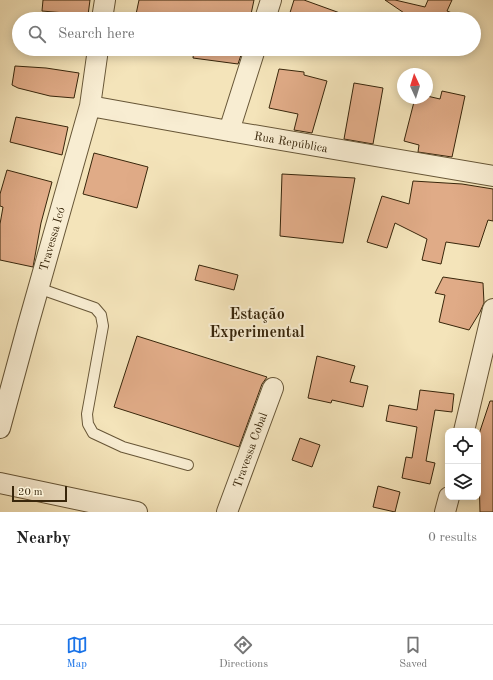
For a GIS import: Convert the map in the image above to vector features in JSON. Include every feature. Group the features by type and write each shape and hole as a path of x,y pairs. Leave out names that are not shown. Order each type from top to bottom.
{"street":[{"path":"103,12 105,0"},
{"path":"267,12 271,0"},
{"name":"Travessa Icó","path":"0,428 90,106 97,56"},
{"path":"228,131 253,56"},
{"name":"Rua República","path":"90,106 493,176"},
{"path":"465,428 493,309"},
{"name":"Travessa Cobal","path":"227,512 273,388"},
{"path":"0,483 137,512"},
{"path":"445,512 448,500"}],"lane":[{"path":"38,288 96,308 100,315 103,326 87,414 88,424 93,433 123,447 188,465"}],"building":[{"path":"43,0 90,0 88,12 42,11"},
{"path":"139,0 254,0 251,12 136,12"},
{"path":"294,0 304,0 337,12 290,12"},
{"path":"385,0 395,0 425,7 428,0 452,0 447,11 450,12 403,12"},
{"path":"193,56 241,56 238,64 193,58"},
{"path":"15,66 46,68 79,73 74,98 50,96 18,88 12,85"},
{"path":"279,69 304,72 304,75 327,81 312,133 294,130 298,114 269,108"},
{"path":"354,83 383,88 373,144 344,139"},
{"path":"442,91 465,96 452,157 418,152 419,145 404,141 413,104 433,104 433,97 440,99"},
{"path":"16,117 68,127 62,155 10,142"},
{"path":"94,153 148,167 137,208 83,194"},
{"path":"7,170 52,182 41,223 33,267 0,260 0,224 3,207 0,206 0,194"},
{"path":"282,174 355,178 343,243 280,236"},
{"path":"413,181 462,184 493,189 493,221 488,220 479,247 446,242 441,264 422,260 427,239 395,223 387,248 367,242 382,196 409,204"},
{"path":"199,265 238,275 234,290 195,280"},
{"path":"443,277 483,283 484,303 469,330 439,322 445,295 435,293"},
{"path":"137,336 267,377 262,384 239,447 114,407"},
{"path":"317,356 355,366 350,382 368,386 363,407 332,400 331,403 308,398"},
{"path":"420,390 454,394 452,412 435,410 426,461 435,463 430,484 402,478 406,457 412,458 417,427 386,421 389,405 417,410"},
{"path":"490,401 493,401 493,512 480,512 481,428"},
{"path":"300,438 320,445 312,467 292,460"},
{"path":"378,486 400,492 395,512 373,507"}],"district":[{"name":"Estação Experimental","path":"257,322"}]}
